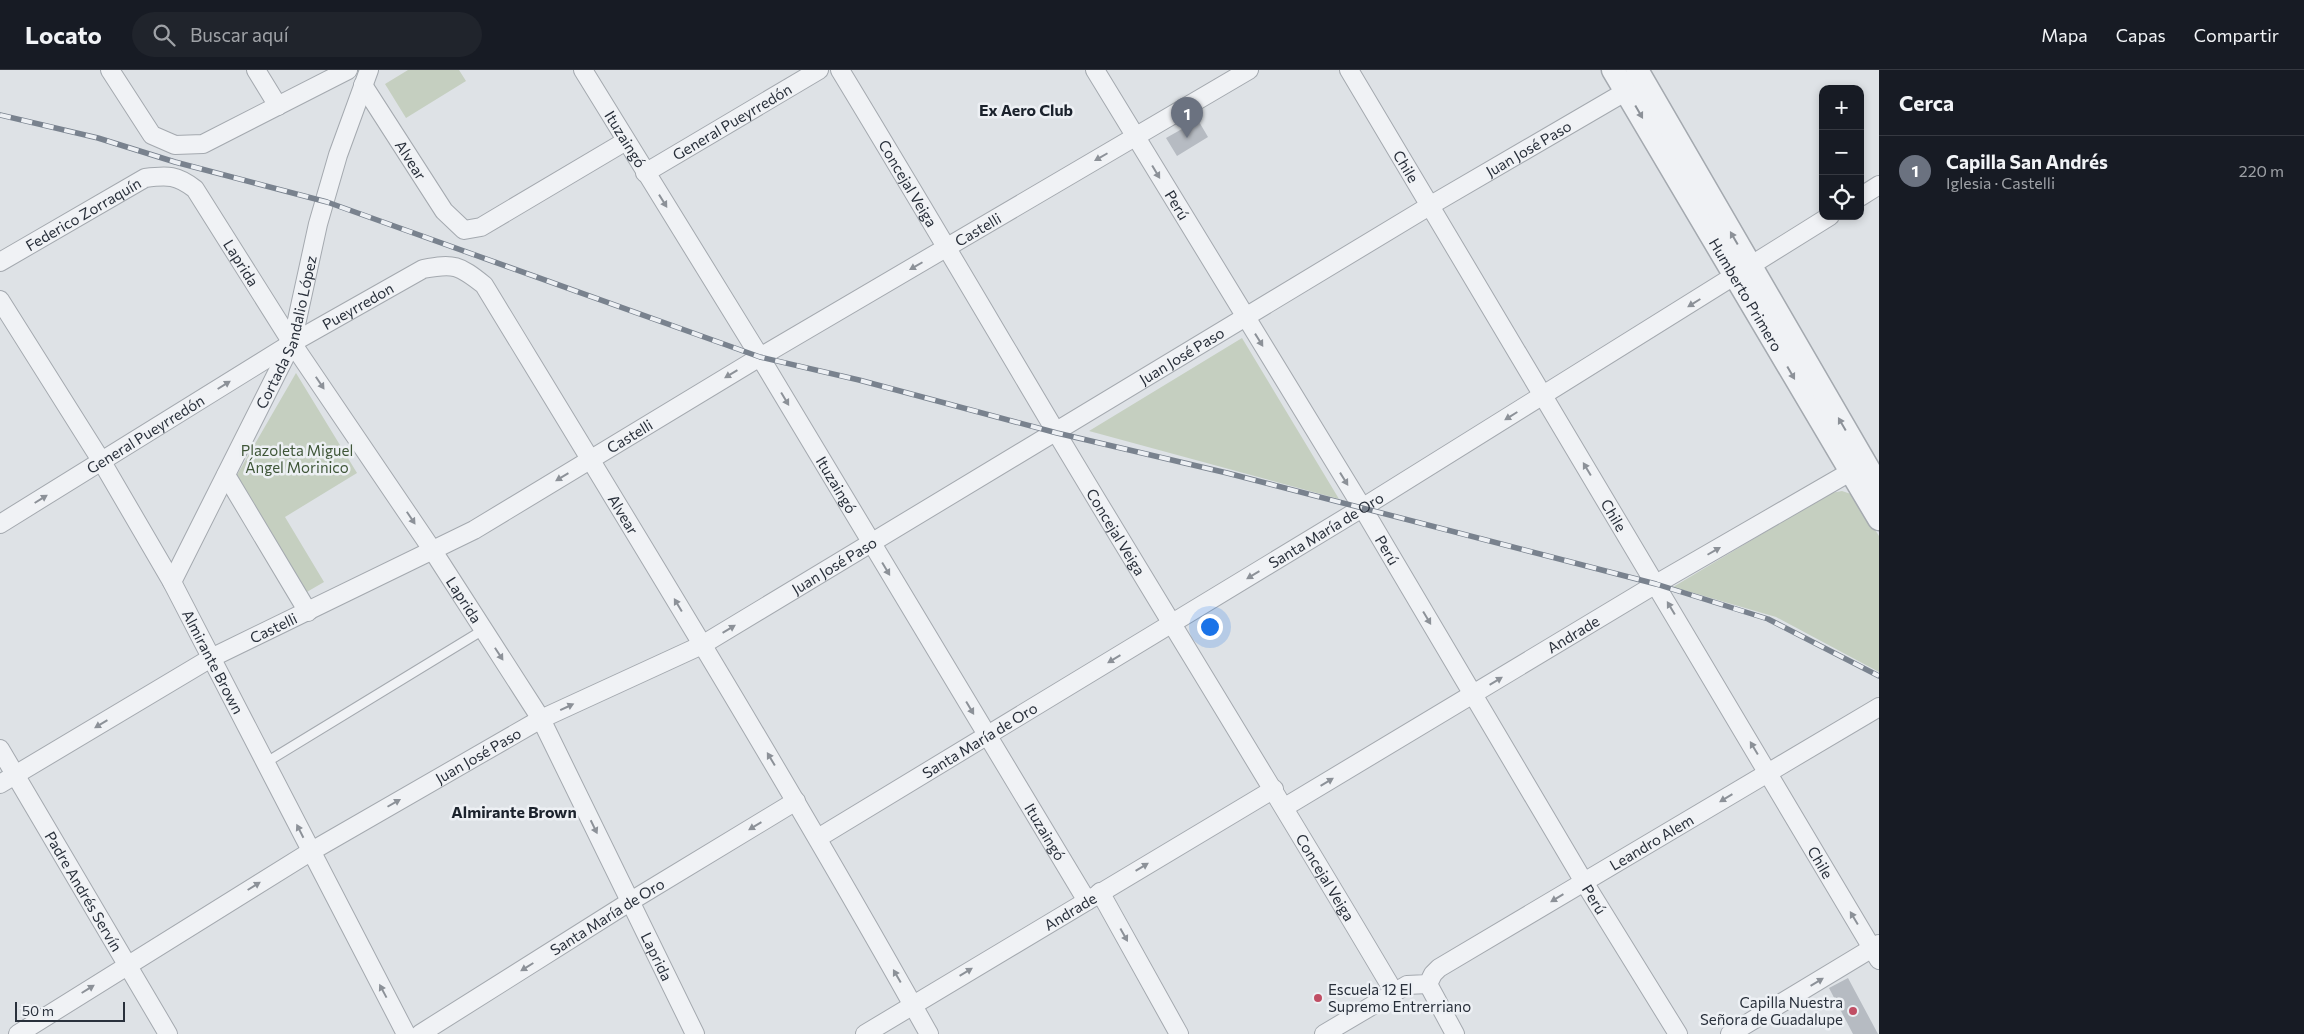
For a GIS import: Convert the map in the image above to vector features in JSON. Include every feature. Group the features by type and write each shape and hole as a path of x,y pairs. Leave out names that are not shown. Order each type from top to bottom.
{"street":[{"path":"110,70 152,135 175,145 203,144 348,70"},
{"path":"256,70 278,106"},
{"name":"Ituzaingó","path":"583,70 760,357 987,736 1094,897 1179,1034"},
{"name":"General Pueyrredón","path":"645,173 819,70"},
{"name":"Concejal Veiga","path":"840,70 948,247 1057,433 1285,807 1394,992"},
{"name":"Perú","path":"1095,70 1362,508 1584,882 1678,1034"},
{"name":"Castelli","path":"0,784 211,658 474,530 760,357 1249,70"},
{"name":"Chile","path":"1349,70 1431,205 1542,396 1877,951"},
{"name":"Humberto Primero","path":"1614,70 1636,81 1743,272 1858,469 1879,519"},
{"name":"Alvear","path":"366,78 444,211 464,230 481,227 626,141"},
{"name":"Cortada Sandalio López","path":"172,582 292,343 318,224 338,155 366,78"},
{"name":"Juan José Paso","path":"18,1034 310,852 541,719 702,645 1057,433 1636,81"},
{"name":"Federico Zorraquín","path":"0,262 145,178 167,175 183,180 195,189"},
{"path":"1864,194 1879,185"},
{"name":"Laprida","path":"195,189 292,343 433,550 541,719 695,1034"},
{"name":"Santa María de Oro","path":"818,838 1362,508 1824,220"},
{"name":"Alvear","path":"422,269 445,265 464,269 484,285 818,838 929,1034"},
{"name":"Pueyrredon","path":"292,343 422,269"},
{"name":"Almirante Brown","path":"0,300 102,462 172,582 310,852 406,1034"},
{"name":"General Pueyrredón","path":"0,524 292,343"},
{"name":"Humberto Primero","path":"1858,469 1879,487"},
{"name":"Andrade","path":"1285,807 1656,584 1858,469"},
{"path":"226,475 308,612"},
{"name":"Leandro Alem","path":"1428,984 1433,974 1439,968 1879,707"},
{"name":"Padre Andrés Servín","path":"0,749 168,1034"},
{"name":"Andrade","path":"865,1034 912,1004 1274,789"},
{"name":"Santa María de Oro","path":"420,1034 631,901 796,801"},
{"path":"1730,1034 1877,951"},
{"path":"1324,1034 1407,985 1428,984 1455,1034"}],"lane":[{"path":"265,763 483,630"}],"green space":[{"path":"408,70 459,70 466,81 406,118 385,84"},
{"path":"1242,338 1339,499 1089,431"},
{"name":"Plazoleta Miguel Ángel Morinico","path":"296,373 357,473 285,517 324,582 293,600 227,492"},
{"path":"1842,491 1854,495 1879,536 1879,672 1776,617 1673,587 1831,493"}],"building":[{"path":"1198,120 1208,137 1177,156 1166,138"},
{"name":"Capilla Nuestra Señora de Guadalupe","path":"1848,978 1878,1034 1853,1034 1829,988"}],"railway":[{"path":"0,115 98,138 175,162 327,202 760,357 859,380 1057,433 1227,473 1656,584 1768,619 1879,676"}],"place":[{"name":"Capilla San Andrés","path":"1187,138"},
{"name":"Escuela 12 El Supremo Entrerriano","path":"1318,998"},
{"name":"Capilla Nuestra Señora de Guadalupe","path":"1853,1011"}],"district":[{"name":"Ex Aero Club","path":"1026,109"},
{"name":"Almirante Brown","path":"514,811"}]}
